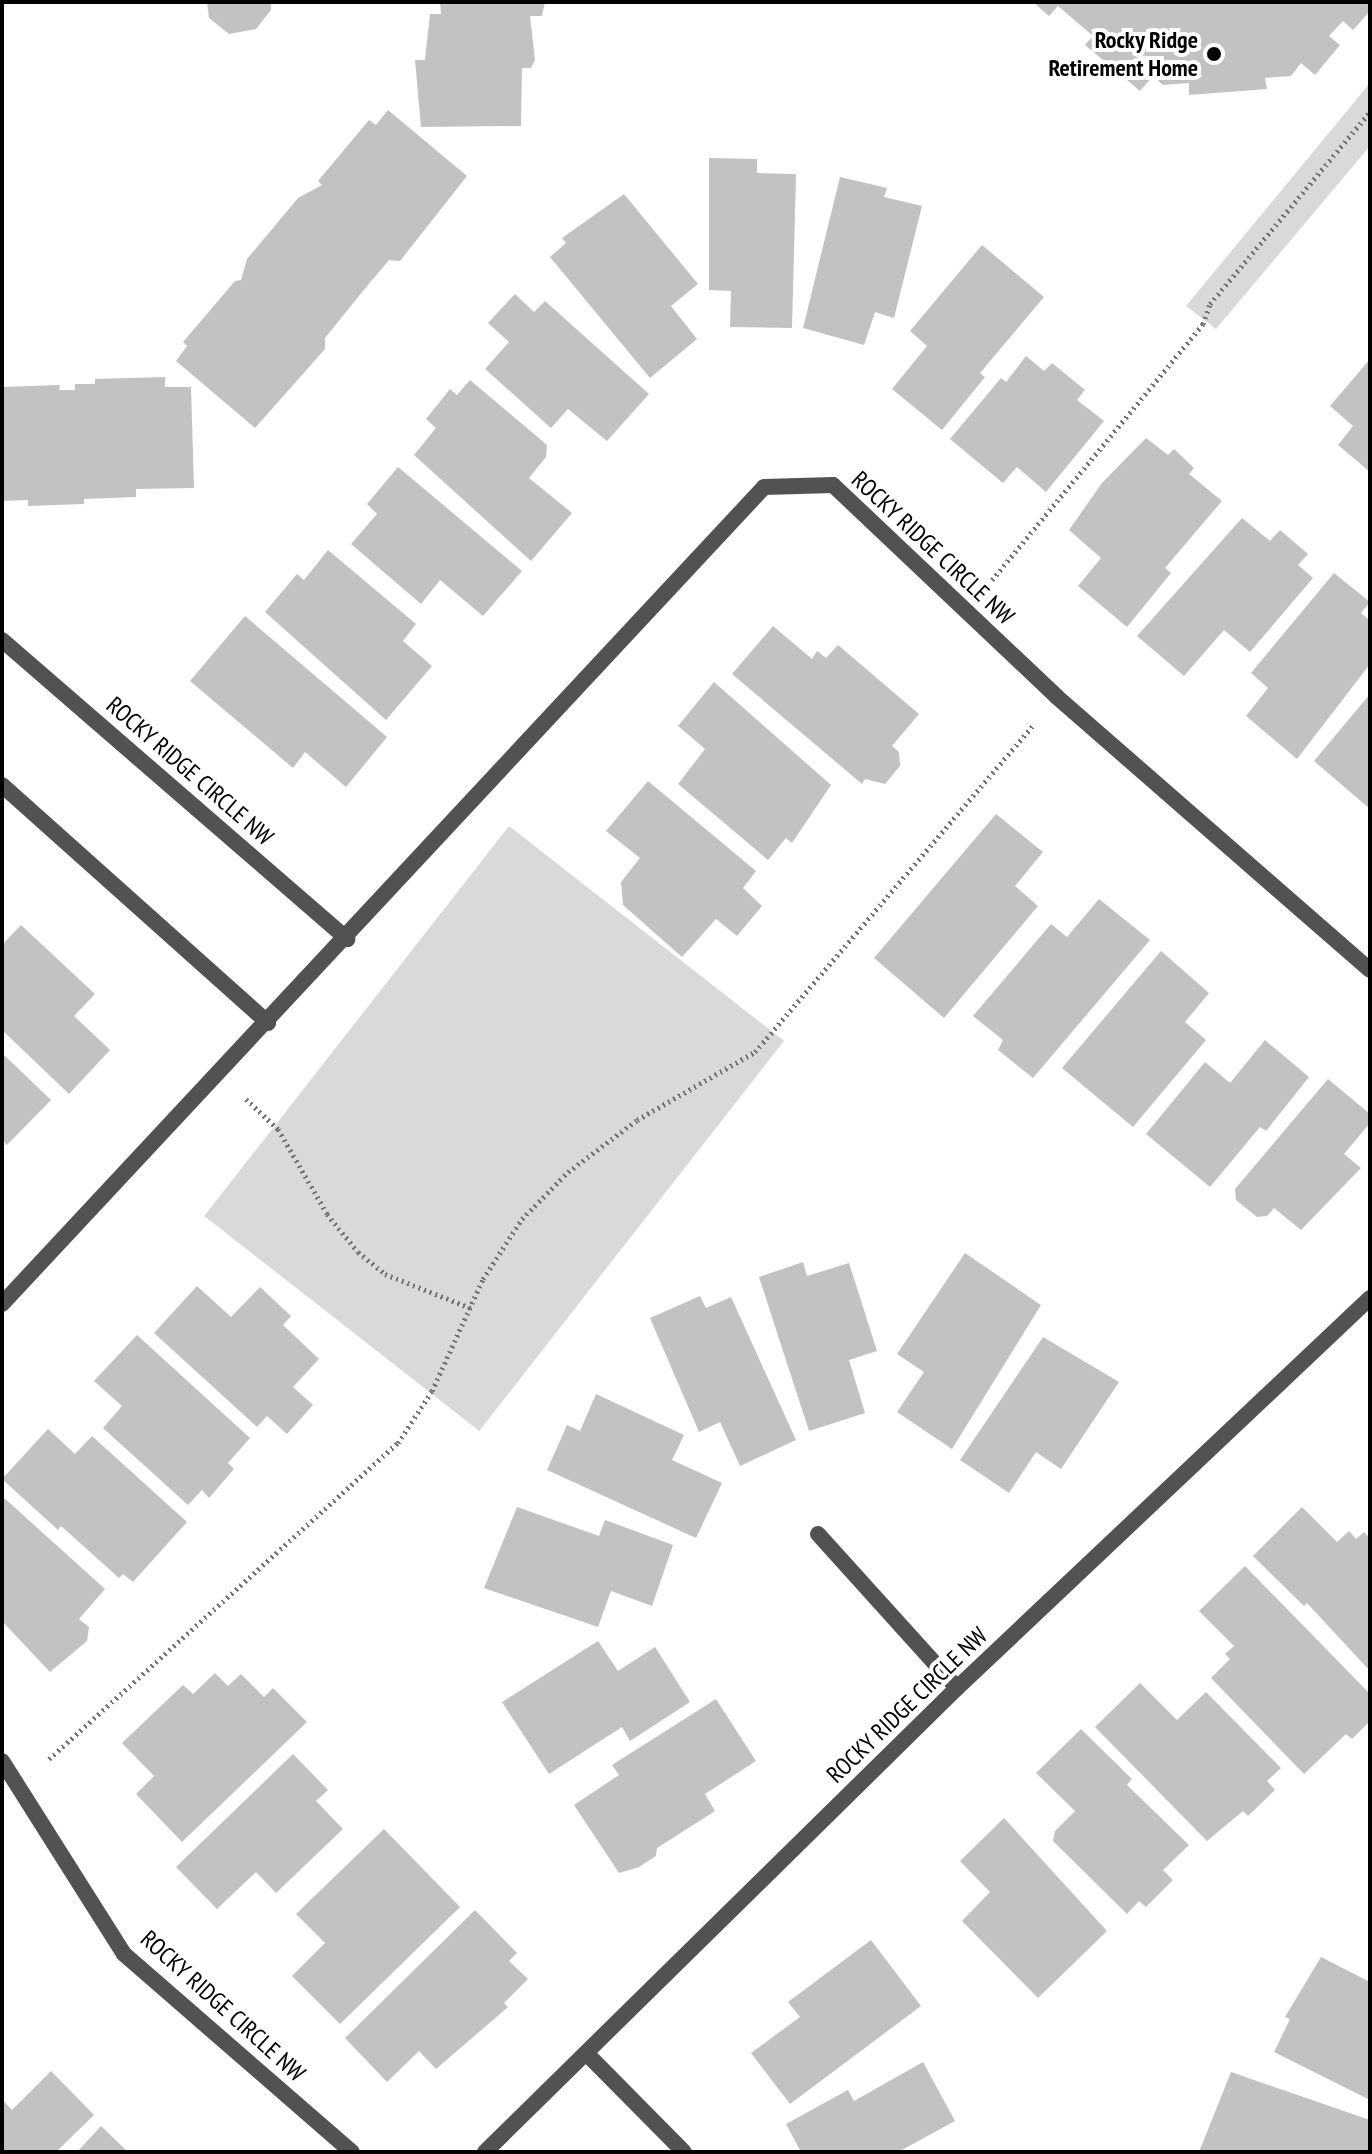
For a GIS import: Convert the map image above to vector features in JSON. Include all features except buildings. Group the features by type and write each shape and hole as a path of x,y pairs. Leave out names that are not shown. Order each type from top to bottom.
{"street":[{"name":"ROCKY RIDGE CIRCLE NW","path":"2,1304 347,939 764,487 833,485 1057,697 1370,970"},
{"name":"ROCKY RIDGE CIRCLE NW","path":"2,640 347,939"},
{"path":"2,785 268,1023"},
{"name":"ROCKY RIDGE CIRCLE NW","path":"485,2152 588,2055 957,1688 1370,1298"},
{"path":"818,1534 957,1688"},
{"name":"ROCKY RIDGE CIRCLE NW","path":"2,1761 124,1954 352,2152"},
{"path":"588,2055 684,2152"}],"path":[{"path":"963,611 1203,324 1210,304 1370,112"},
{"path":"14,1778 62,1753 398,1443 432,1391 483,1279 522,1219 568,1172 637,1120 755,1052 1057,697"},
{"path":"218,1076 278,1129 327,1214 358,1252 385,1274 471,1308"}],"shaded area":[{"path":"1370,83 1370,146 1216,329 1186,306"},
{"path":"509,826 784,1041 479,1431 204,1216"}],"place":[{"name":"Rocky Ridge Retirement Home","path":"1214,54"}]}
